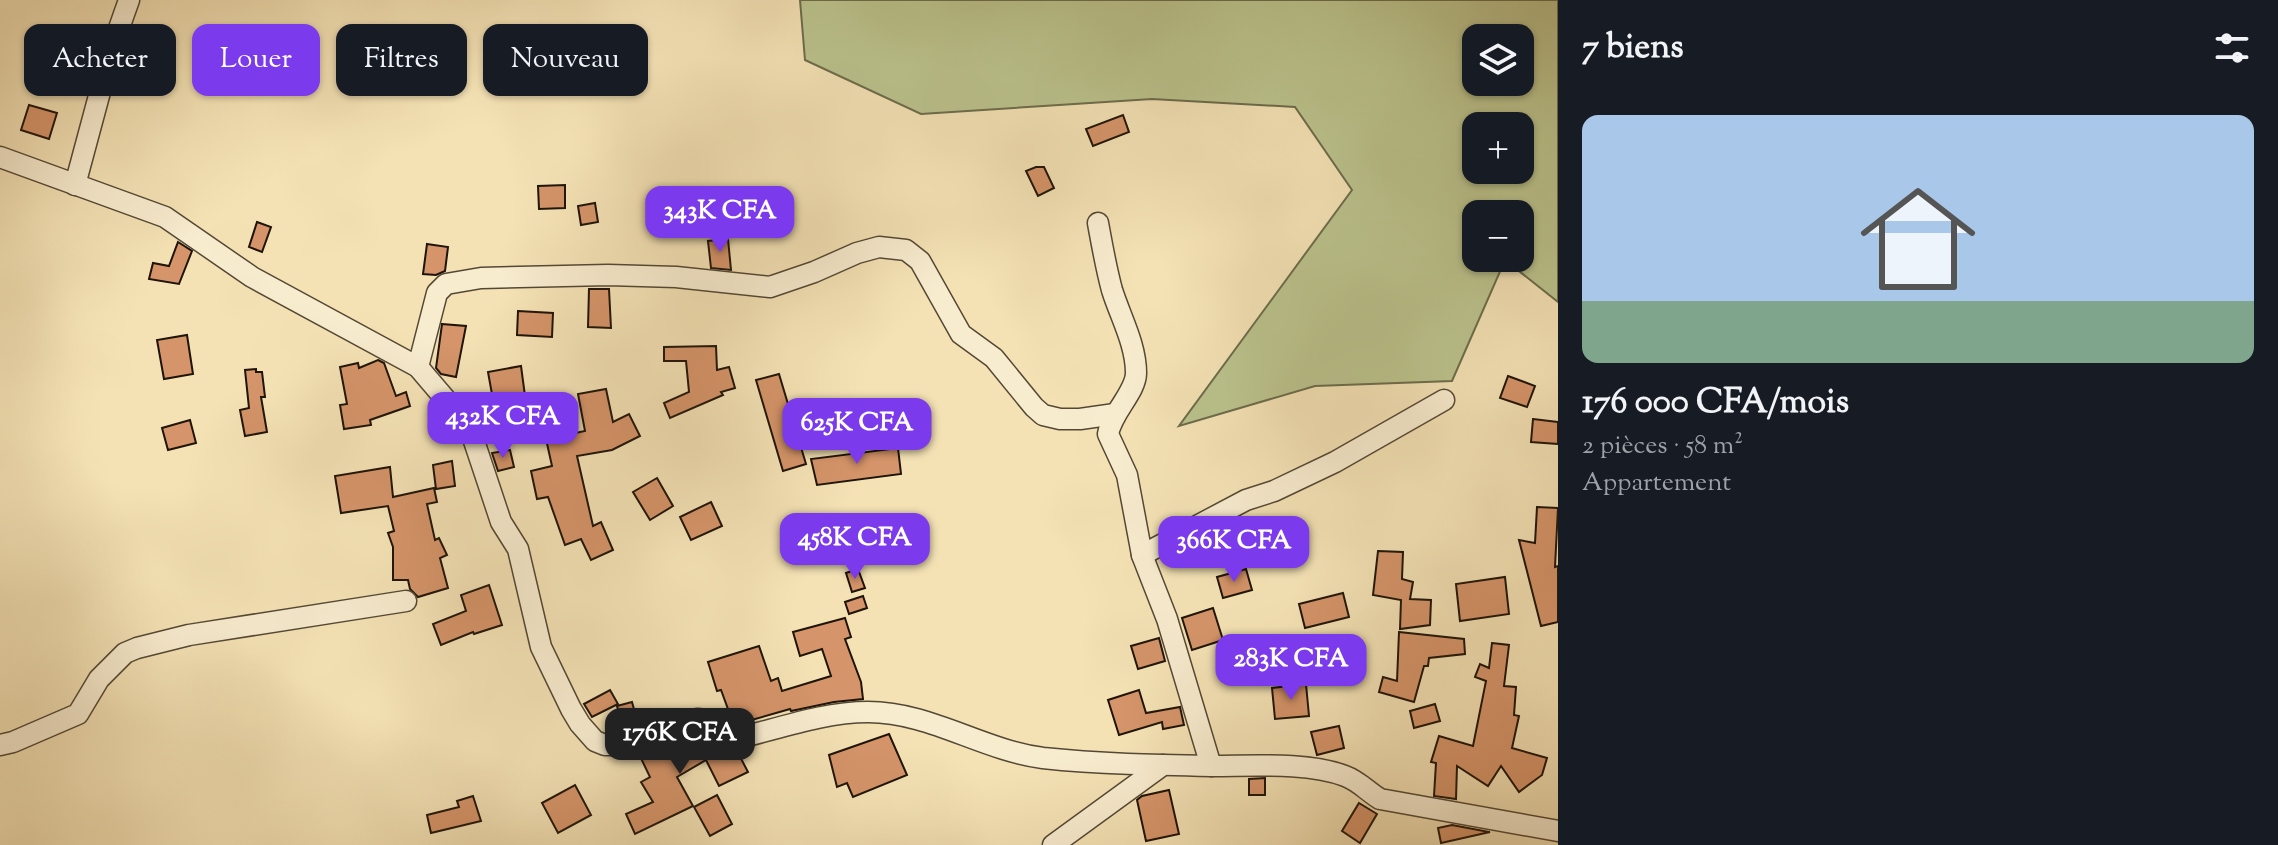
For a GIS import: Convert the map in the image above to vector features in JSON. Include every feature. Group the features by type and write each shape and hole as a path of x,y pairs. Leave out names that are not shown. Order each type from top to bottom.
{"street":[{"path":"75,185 111,51 129,0"},
{"path":"0,157 165,217 252,277 418,367 464,421 473,438 501,522 518,549 541,647 571,709 595,741 616,745 697,719 705,719 735,737 743,737 807,721 868,712 911,716 1040,757 1163,765 1313,769 1344,775 1380,799 1558,831"},
{"path":"1098,223 1136,373 1108,434 1127,475 1142,555 1167,619 1211,766"},
{"path":"418,367 437,293 446,284 481,278 608,275 676,277 770,287 879,247 906,250 920,261 961,334 994,358 1043,415 1060,419 1115,414"},
{"path":"1142,555 1246,500 1274,491 1335,462 1444,400"},
{"path":"0,745 78,714 99,679 125,653 137,648 203,633 406,601"},
{"path":"1053,845 1163,765"}],"green space":[{"path":"800,0 1558,0 1558,302 1520,272 1534,272 1534,200 1462,200 1462,272 1500,272 1452,381 1315,386 1179,426 1352,190 1295,107 1152,99 921,114 805,60"}],"building":[{"path":"29,105 57,113 49,139 21,130"},
{"path":"1123,115 1129,132 1093,146 1086,129"},
{"path":"1044,167 1054,188 1038,196 1026,171"},
{"path":"565,185 565,208 539,209 538,186"},
{"path":"595,203 598,222 581,225 578,206"},
{"path":"257,222 271,227 262,252 249,247"},
{"path":"728,239 731,270 711,268 708,241"},
{"path":"178,242 192,251 179,284 149,279 153,263 169,266"},
{"path":"427,244 448,247 445,271 436,275 423,274"},
{"path":"589,289 609,289 611,328 588,327"},
{"path":"518,311 553,313 552,337 517,335"},
{"path":"442,324 466,326 456,377 441,374 436,368"},
{"path":"187,335 193,374 164,379 157,340"},
{"path":"716,346 717,370 729,367 735,388 670,418 664,403 689,392 686,361 664,361 664,347"},
{"path":"378,360 384,363 396,396 406,392 410,406 370,420 371,425 344,429 340,405 347,404 340,367 358,363 359,368"},
{"path":"521,366 525,396 548,393 551,416 535,418 535,413 497,422 488,372"},
{"path":"256,369 256,372 262,372 265,397 261,397 267,432 245,436 240,410 249,408 245,370"},
{"path":"779,374 806,464 783,471 756,380"},
{"path":"1508,376 1535,386 1527,407 1500,398"},
{"path":"606,389 613,422 629,414 640,436 612,450 577,456 593,526 601,522 613,550 591,560 581,539 565,545 548,497 537,499 531,471 552,466 546,439 585,431 578,394"},
{"path":"1533,419 1558,422 1558,444 1531,442"},
{"path":"190,420 196,443 168,450 162,428"},
{"path":"898,448 901,474 817,485 811,459"},
{"path":"510,450 514,467 498,471 492,453"},
{"path":"452,461 455,486 436,489 433,465"},
{"path":"390,467 393,497 434,488 437,502 427,504 435,540 439,538 447,555 440,558 448,588 418,597 410,589 408,580 393,580 393,547 388,533 394,531 388,506 341,513 335,476"},
{"path":"657,478 673,506 650,520 633,492"},
{"path":"711,502 722,526 691,540 680,517"},
{"path":"1537,507 1558,508 1555,567 1558,566 1558,622 1541,626 1519,540 1535,543"},
{"path":"1378,551 1403,552 1402,579 1413,582 1410,599 1431,600 1430,625 1400,629 1401,600 1373,595"},
{"path":"858,569 865,588 852,592 846,573"},
{"path":"1246,569 1252,590 1223,598 1217,577"},
{"path":"1505,577 1509,614 1460,621 1456,584"},
{"path":"489,585 502,625 441,645 433,624 466,611 461,595"},
{"path":"1343,593 1349,617 1305,628 1299,604"},
{"path":"863,596 867,608 849,614 845,602"},
{"path":"1213,608 1223,640 1192,650 1182,618"},
{"path":"845,618 851,637 845,639 861,682 863,699 790,709 741,723 732,720 721,690 717,691 708,662 759,646 771,681 778,678 782,691 831,676 822,649 800,656 793,632"},
{"path":"1399,632 1464,639 1465,654 1429,658 1414,702 1379,692 1383,677 1397,681"},
{"path":"1159,638 1165,661 1138,669 1131,646"},
{"path":"1492,643 1509,645 1504,686 1516,687 1514,715 1519,716 1512,748 1547,758 1542,775 1519,792 1501,766 1488,786 1457,766 1456,799 1434,796 1436,763 1431,762 1439,736 1473,746 1486,681 1475,677 1480,664 1489,668"},
{"path":"1306,684 1309,716 1275,719 1272,688"},
{"path":"610,690 618,704 592,717 584,704"},
{"path":"1139,690 1146,713 1180,707 1184,725 1163,729 1162,722 1119,735 1108,700"},
{"path":"632,702 637,720 622,724 617,706"},
{"path":"1435,704 1440,721 1414,728 1410,711"},
{"path":"1339,726 1344,748 1317,755 1311,732"},
{"path":"691,734 698,747 714,739 736,749 748,772 719,786 706,760 677,777 693,806 635,834 626,814 653,802 641,782 650,777 638,752"},
{"path":"889,734 907,775 853,797 847,783 837,787 829,755"},
{"path":"1265,778 1265,795 1249,795 1249,779"},
{"path":"575,785 591,815 558,833 542,803"},
{"path":"1169,790 1179,834 1146,841 1137,800"},
{"path":"717,795 732,824 710,836 694,807"},
{"path":"473,796 481,821 431,833 427,815 459,807 457,801"},
{"path":"1359,803 1377,814 1360,843 1342,831"},
{"path":"1452,825 1490,832 1441,843 1438,828"}]}
